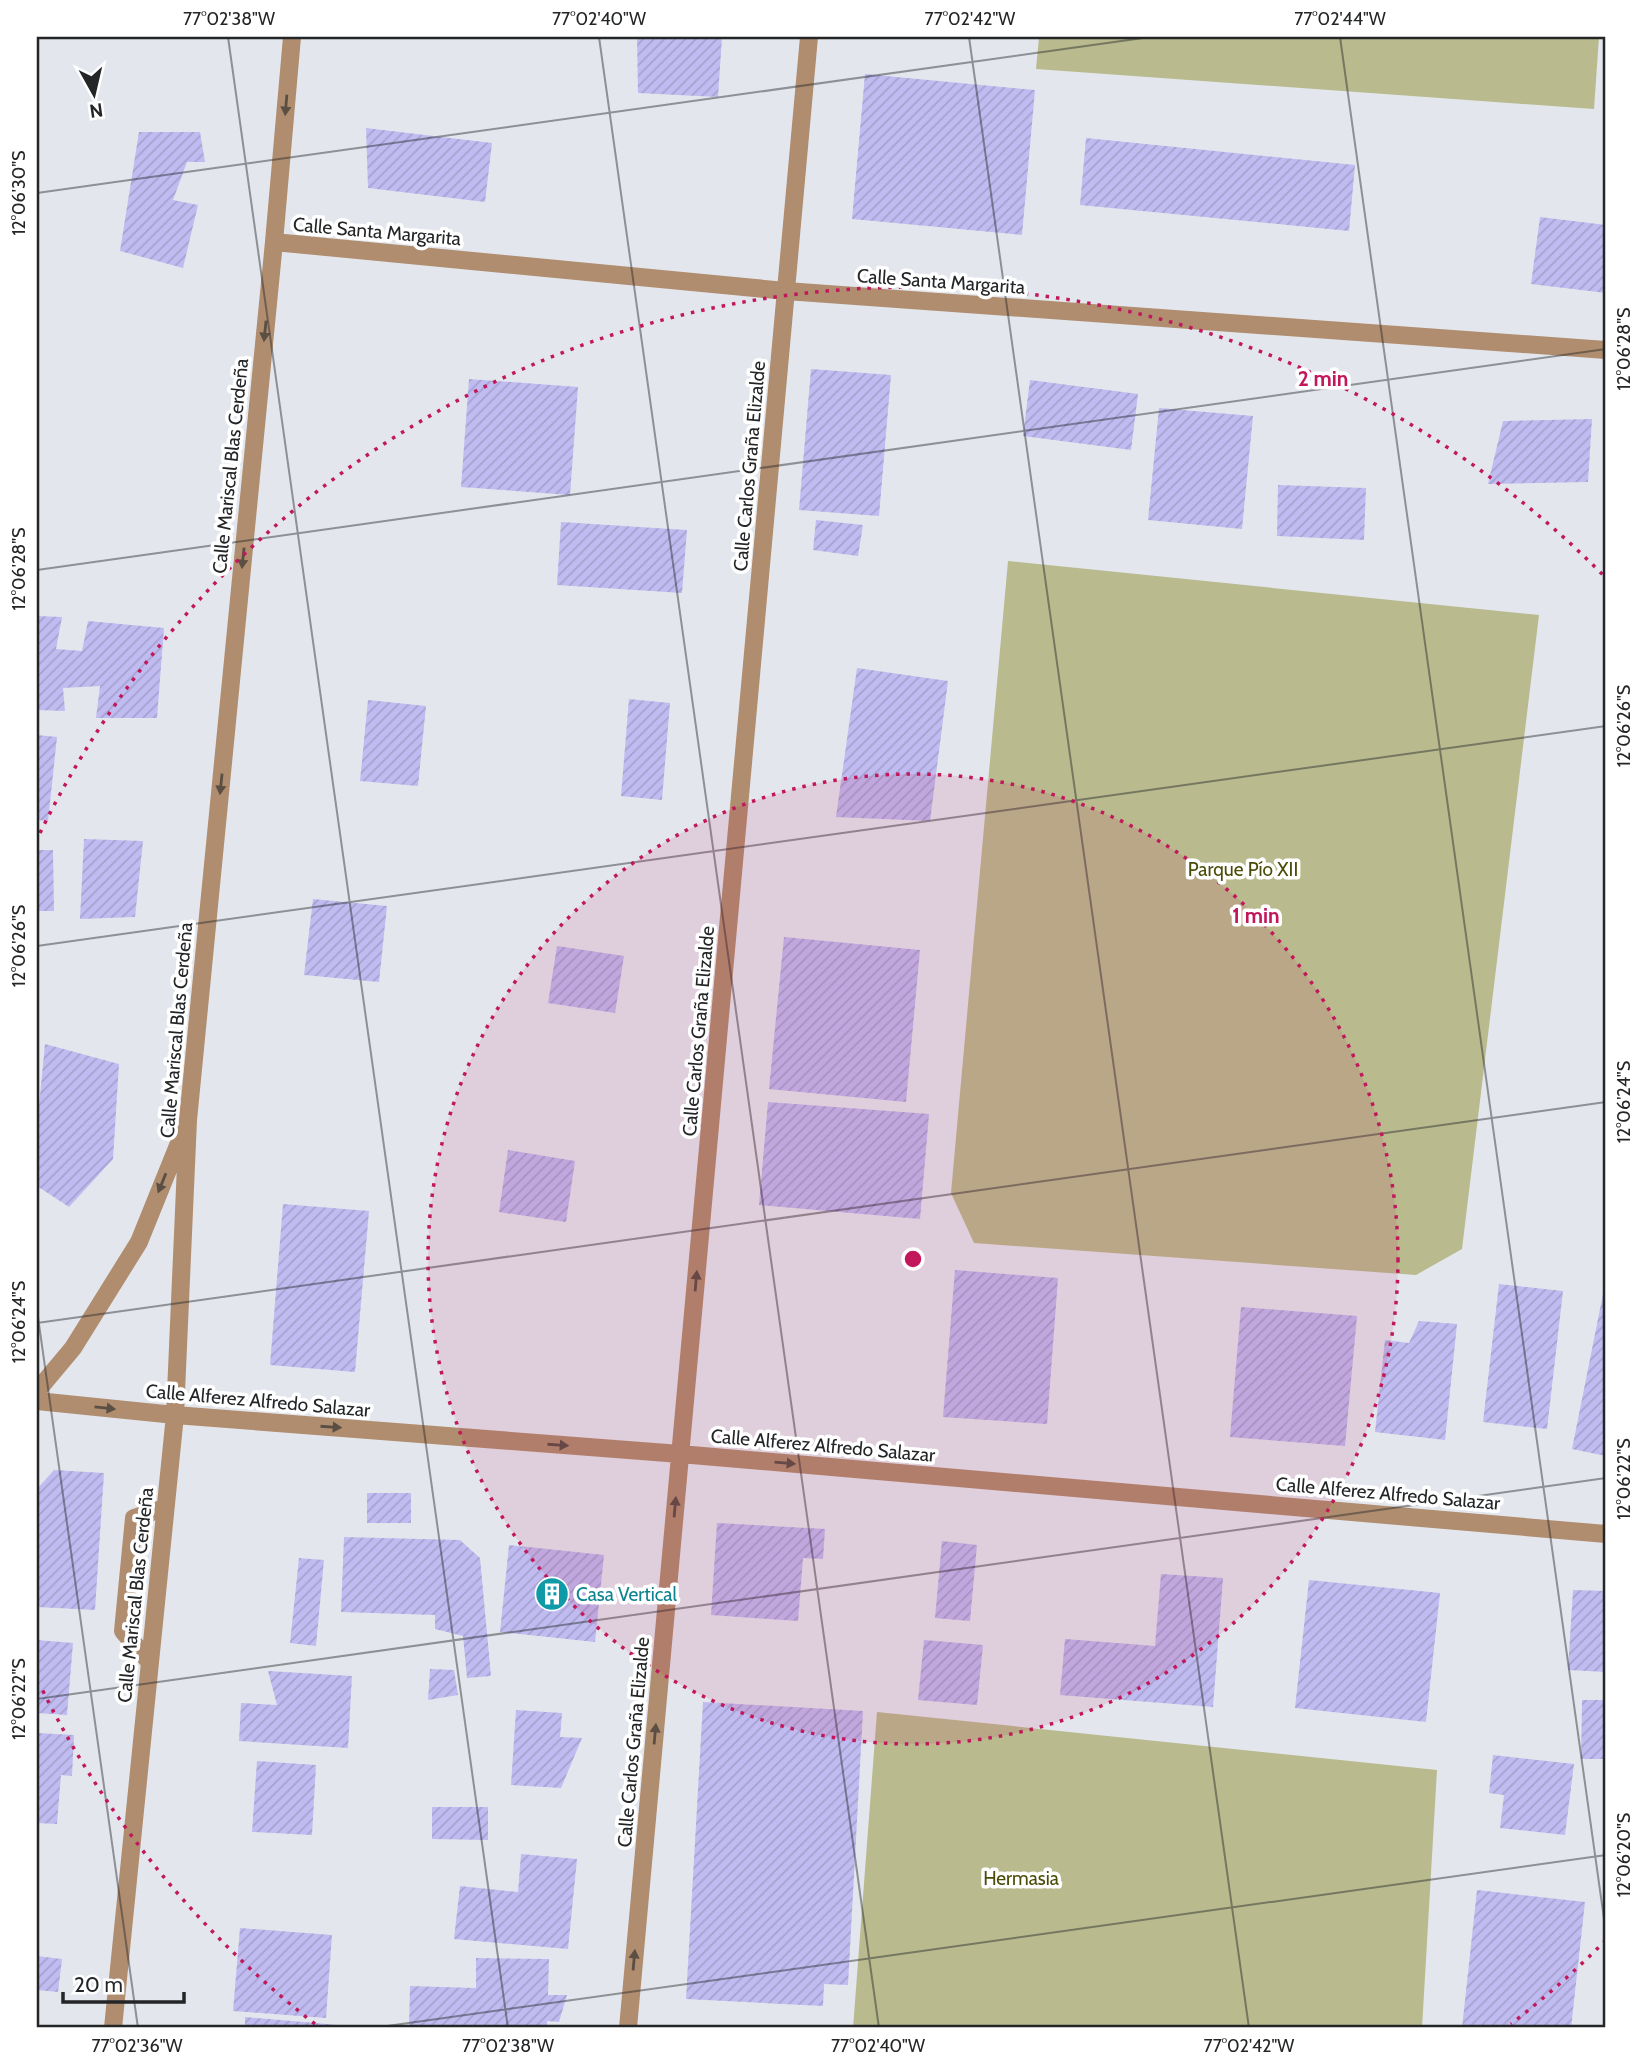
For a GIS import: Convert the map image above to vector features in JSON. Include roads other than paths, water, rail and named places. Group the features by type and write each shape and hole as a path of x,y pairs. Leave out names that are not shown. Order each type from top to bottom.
{"street":[{"name":"Calle Mariscal Blas Cerdeña","path":"113,2028 175,1415 188,1120 292,37"},
{"name":"Calle Carlos Graña Elizalde","path":"628,2028 809,37"},
{"name":"Calle Santa Margarita","path":"274,242 786,291 1606,350"},
{"path":"37,1391 73,1348 139,1242 188,1120"},
{"name":"Calle Alferez Alfredo Salazar","path":"37,1401 175,1415 680,1454 1606,1534"},
{"path":"149,1661 123,1631 134,1518 164,1508"}],"place":[{"name":"Casa Vertical","path":"552,1594"}],"park label":[{"name":"Parque Pío XII","path":"1243,869"},
{"name":"Hermasia","path":"1021,1878"}]}
